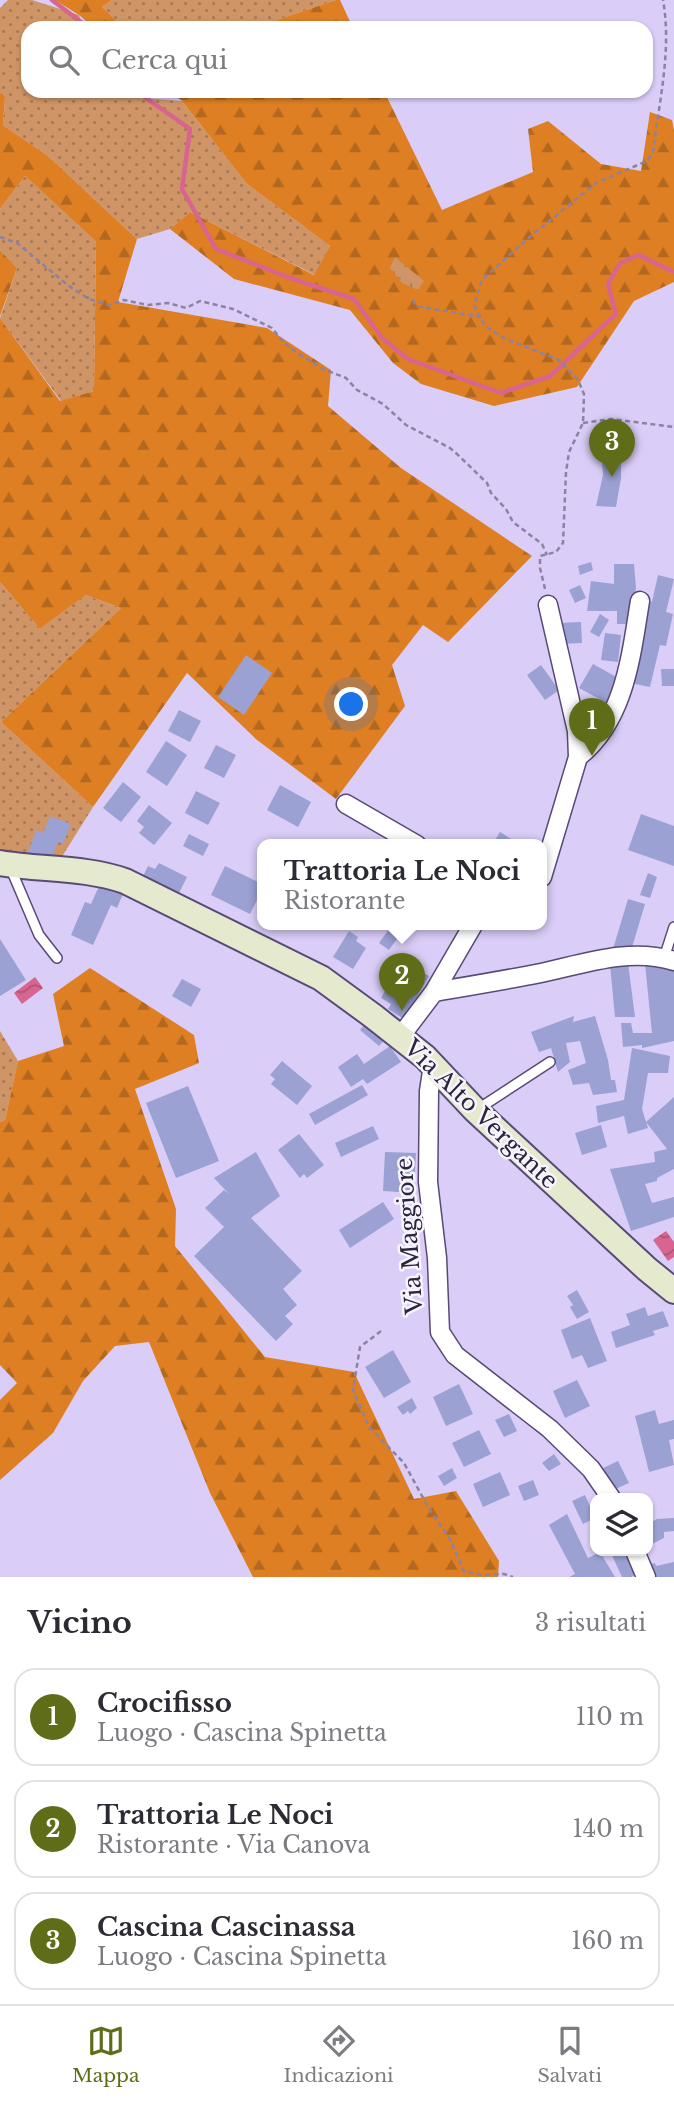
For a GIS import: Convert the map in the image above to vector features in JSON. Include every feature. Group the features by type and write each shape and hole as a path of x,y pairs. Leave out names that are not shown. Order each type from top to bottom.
{"main road":[{"name":"Via Alto Vergante","path":"4,864 90,872 125,881 321,978 400,1037 475,1111 674,1291"}],"street":[{"path":"578,757 592,747 623,691 640,601"},
{"path":"547,860 578,757 577,731 548,606"},
{"path":"346,804 406,839"},
{"path":"400,1037 434,992 470,930"},
{"path":"434,992 541,973 594,960 636,956 669,959"},
{"name":"Via Maggiore","path":"434,1069 429,1091 428,1182 440,1258 440,1332 455,1354 490,1377 550,1429 590,1469 607,1493"},
{"path":"637,1556 646,1577"}],"lane":[{"path":"4,864 39,935 57,958"},
{"path":"669,959 674,927"},
{"path":"475,1111 550,1062"}],"path":[{"path":"548,606 540,556 556,552 563,543 566,472 569,452 583,423 584,394 578,380 559,360 505,338 485,326 474,305 482,280 526,240 596,183 647,161 653,152 665,54 666,19 663,0"},
{"path":"0,237 17,243 89,299 109,305 124,300 148,305 169,303 186,308 200,301 233,309 272,328 284,343 296,352 323,369 346,378 357,390 383,404 406,425 444,444 457,454 487,483 491,494 506,509 513,522 542,544 547,555"},
{"path":"414,300 416,306 481,317"},
{"path":"583,423 611,419 674,427"},
{"path":"382,1331 360,1348 353,1390 369,1427 404,1463 428,1507 450,1539 466,1577"},
{"path":"464,1571 513,1577"}],"green space":[{"path":"8,0 32,0 79,15 81,21 21,21 21,98 139,98 182,101 247,184 330,246 315,275 190,212 170,229 137,239 48,156 3,125 5,96 0,92 0,8"},
{"path":"55,0 112,0 102,7 117,21 86,21"},
{"path":"112,0 336,0 274,21 117,21 102,7"},
{"path":"340,0 350,21 274,21"},
{"path":"0,92 5,96 3,125 48,156 137,239 118,302 267,328 331,370 328,406 401,468 532,556 448,642 423,625 392,665 405,706 336,799 257,740 187,673 93,807 1,722 121,608 86,595 40,629 0,582 0,318 60,401 94,391 96,241 25,176 0,209"},
{"path":"178,98 387,98 442,210 533,172 528,129 548,121 601,164 641,171 650,112 672,120 674,282 634,301 577,387 494,406 421,384 393,363 350,310 234,279 170,229 190,212 314,275 330,246 247,184"},
{"path":"25,176 96,240 94,391 61,401 0,318 17,268 0,250 0,209"},
{"path":"0,250 17,268 0,316"},
{"path":"395,257 424,281 418,290 402,283 390,268"},
{"path":"0,582 40,629 86,595 121,608 1,722 93,807 58,863 0,856"},
{"path":"90,968 194,1035 199,1063 135,1089 176,1209 175,1246 265,1357 354,1372 414,1499 456,1491 499,1561 498,1577 253,1577 210,1493 149,1342 115,1346 83,1381 53,1433 0,1480 0,1400 17,1383 0,1365 0,1122 5,1120 18,1061 64,1046 53,994"},
{"path":"0,1031 18,1061 5,1120 0,1122"}],"water":[{"path":"35,977 43,988 22,1004 14,993"},
{"path":"666,1231 674,1242 674,1257 668,1261 653,1240"}],"building":[{"path":"621,448 621,478 616,507 596,506 603,475 601,449"},
{"path":"591,562 593,570 580,575 578,566"},
{"path":"614,564 634,564 636,588 629,624 617,624 617,611 587,611 591,581 614,584"},
{"path":"658,575 674,579 666,612 673,614 666,646 660,645 650,687 630,683 648,601 652,602"},
{"path":"580,585 586,598 575,603 569,590"},
{"path":"600,614 609,620 599,637 590,632"},
{"path":"581,622 582,643 559,644 558,623"},
{"path":"605,633 621,635 618,662 601,660"},
{"path":"246,655 272,673 244,715 218,697"},
{"path":"593,664 620,679 607,703 579,688"},
{"path":"541,665 559,690 545,700 527,675"},
{"path":"661,669 674,669 674,686 662,686"},
{"path":"581,702 600,714 588,735 580,704"},
{"path":"179,710 201,721 190,742 168,731"},
{"path":"166,741 187,755 167,786 146,772"},
{"path":"216,745 236,755 224,778 204,768"},
{"path":"123,782 141,797 121,822 103,808"},
{"path":"280,785 311,802 298,827 267,810"},
{"path":"196,791 220,803 208,825 185,813"},
{"path":"149,805 172,823 154,845 139,833 144,827 137,821"},
{"path":"641,814 674,826 674,866 628,850"},
{"path":"50,816 71,824 63,844 58,842 49,864 27,855 36,830 43,833"},
{"path":"500,832 511,839 496,839"},
{"path":"189,834 209,844 203,856 183,846"},
{"path":"159,863 187,877 178,895 142,878 148,866 155,869"},
{"path":"225,866 257,882 257,900 250,914 211,895"},
{"path":"648,873 657,877 650,898 640,895"},
{"path":"100,884 123,894 117,908 111,905 93,945 71,935 85,902 91,904"},
{"path":"628,899 645,904 630,954 613,949"},
{"path":"388,930 403,930 389,950 379,943"},
{"path":"349,931 358,937 356,941 366,948 353,969 333,957"},
{"path":"0,939 26,980 0,996"},
{"path":"402,961 429,976 404,1019 388,1009 391,1004 381,998"},
{"path":"628,963 635,1017 615,1017 610,965"},
{"path":"645,964 674,969 674,1041 642,1048 642,1045 623,1047 621,1023 631,1023 633,1033 652,1033"},
{"path":"182,979 201,989 191,1007 172,996"},
{"path":"574,1016 573,1022 595,1016 611,1080 615,1080 617,1092 593,1095 589,1083 573,1085 568,1070 586,1063 580,1041 566,1043 570,1062 558,1072 551,1048 539,1052 531,1032"},
{"path":"368,1020 387,1037 379,1046 360,1030"},
{"path":"390,1046 401,1062 367,1084 363,1079 351,1087 338,1067 357,1054 364,1064"},
{"path":"632,1048 670,1056 668,1073 648,1073 642,1109 648,1128 628,1134 624,1116 598,1123 596,1106 624,1100"},
{"path":"282,1061 312,1086 297,1105 271,1084 275,1079 270,1075"},
{"path":"362,1085 368,1095 315,1125 309,1114"},
{"path":"188,1086 219,1161 176,1178 146,1103"},
{"path":"674,1097 674,1169 657,1178 657,1181 645,1184 652,1203 674,1197 674,1217 631,1231 610,1169 655,1162 654,1152 667,1149 646,1122"},
{"path":"601,1125 607,1147 582,1155 575,1133"},
{"path":"373,1126 379,1139 341,1157 335,1143"},
{"path":"299,1134 324,1165 307,1178 304,1174 300,1178 278,1150"},
{"path":"256,1152 280,1196 251,1218 302,1271 283,1289 297,1305 285,1316 293,1324 276,1341 194,1256 224,1227 205,1208 224,1190 230,1195 214,1178"},
{"path":"385,1152 416,1153 414,1193 383,1191"},
{"path":"383,1202 394,1219 350,1248 339,1230"},
{"path":"577,1290 589,1312 577,1319 567,1296"},
{"path":"645,1307 648,1316 663,1311 669,1326 653,1331 655,1335 616,1348 611,1332 630,1325 626,1314"},
{"path":"590,1318 607,1361 588,1368 582,1355 572,1359 561,1330"},
{"path":"393,1350 411,1382 384,1398 365,1367"},
{"path":"577,1380 590,1406 565,1418 553,1391"},
{"path":"459,1384 473,1414 446,1426 433,1397"},
{"path":"412,1398 417,1408 410,1414 408,1411 403,1415 397,1407"},
{"path":"655,1410 659,1424 674,1420 674,1439 669,1440 674,1465 649,1472 635,1416"},
{"path":"509,1414 517,1431 504,1437 495,1420"},
{"path":"479,1430 491,1454 464,1467 452,1443"},
{"path":"554,1454 561,1464 549,1471 542,1463"},
{"path":"618,1461 629,1483 613,1490 603,1468"},
{"path":"452,1468 457,1478 444,1486 438,1476"},
{"path":"500,1472 510,1495 483,1507 473,1484"},
{"path":"533,1480 539,1495 524,1501 518,1486"},
{"path":"585,1495 590,1506 590,1520 583,1524 572,1501"},
{"path":"567,1514 588,1558 602,1556 615,1577 569,1577 575,1574 549,1525"},
{"path":"674,1518 674,1531 664,1532 664,1538 653,1544 653,1521"},
{"path":"612,1556 629,1556 637,1574 622,1577"},
{"path":"674,1562 674,1577 647,1577 643,1566 655,1563 656,1566"}],"waterway":[{"path":"52,0 80,21"},
{"path":"146,98 190,129 182,189 216,249 354,299 382,338 408,359 501,393 550,376 616,314 608,284 620,263 638,255 674,272"}],"place":[{"name":"Cascina Cascinassa","path":"612,477"},
{"name":"Crocifisso","path":"592,756"},
{"name":"Trattoria Le Noci","path":"402,1011"}]}
